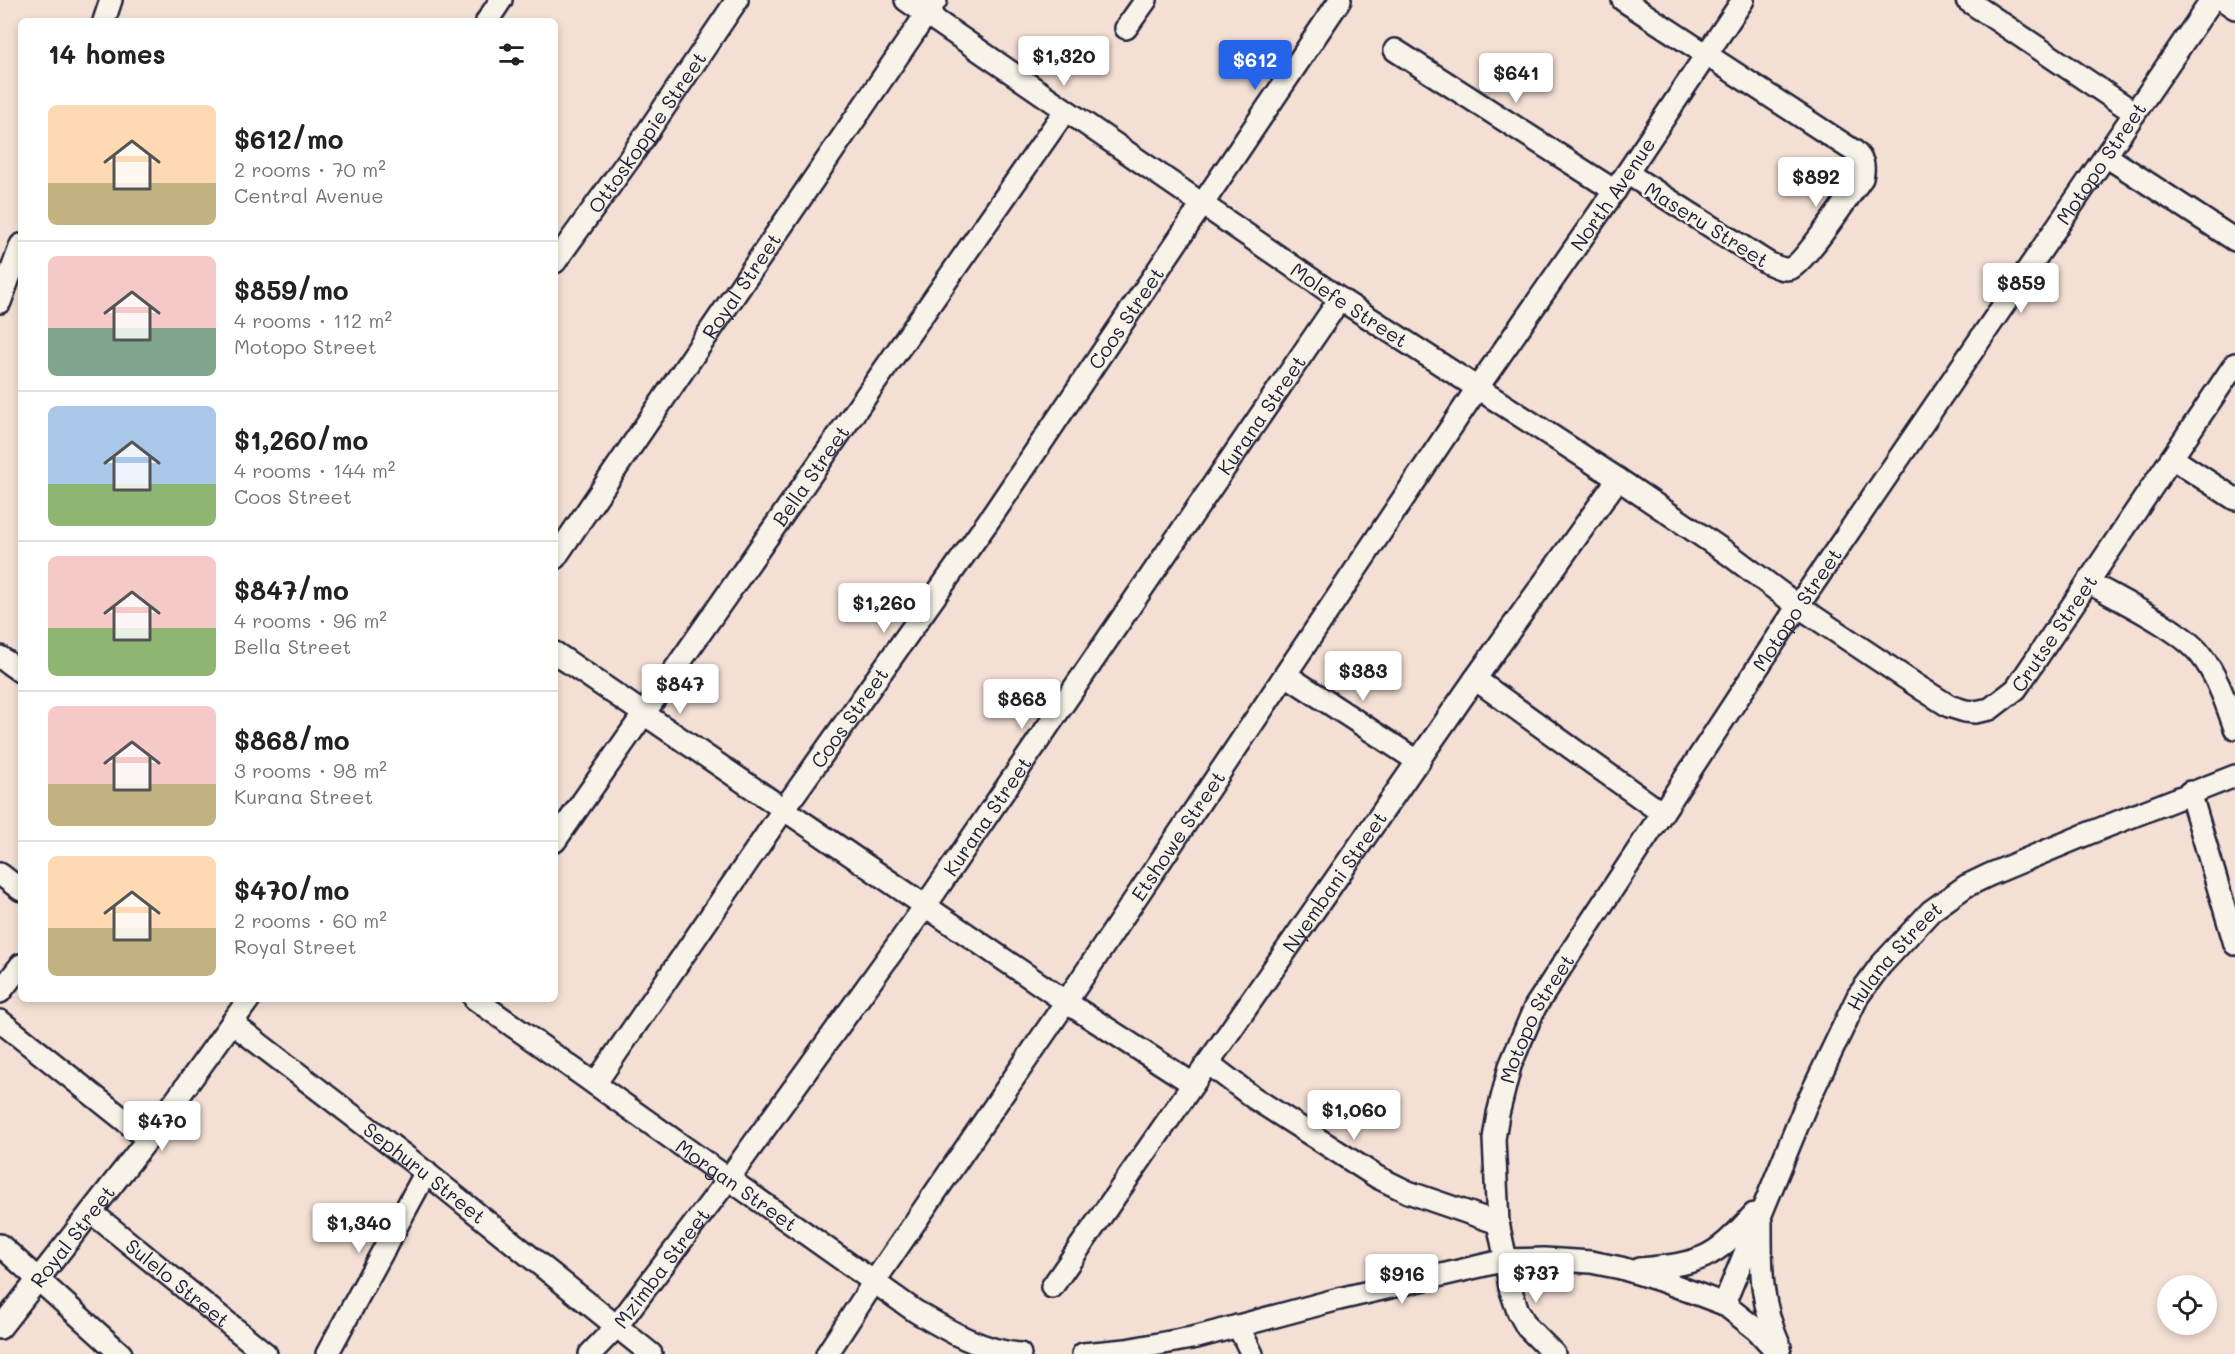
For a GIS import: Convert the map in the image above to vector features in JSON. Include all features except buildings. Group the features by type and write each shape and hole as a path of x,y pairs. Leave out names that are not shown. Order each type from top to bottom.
{"street":[{"path":"105,18 111,0"},
{"name":"Ottoskoppie Street","path":"558,258 630,158 737,0"},
{"name":"Molefe Street","path":"906,0 931,7 1065,111 1203,203 1340,299 1618,479 1730,555 1798,606"},
{"path":"1126,28 1146,0"},
{"name":"Coos Street","path":"595,1084 784,809 994,513 1340,0"},
{"path":"1623,0 1706,56"},
{"name":"North Avenue","path":"1478,387 1615,191 1743,0"},
{"name":"Motopo Street","path":"1554,1354 1527,1327 1518,1311 1509,1288 1506,1260 1497,1223 1494,1139 1503,1093 1516,1048 1538,1002 1798,606 2212,0"},
{"path":"2223,0 2235,8"},
{"path":"1974,2 2135,113"},
{"name":"Royal Street","path":"558,554 931,7"},
{"path":"1395,50 1615,191"},
{"name":"Maseru Street","path":"1627,173 1768,263 1785,269 1796,264 1862,178 1861,157 1854,151 1706,56"},
{"name":"Bella Street","path":"558,837 1065,111"},
{"path":"2106,156 2235,240"},
{"path":"0,302 18,253"},
{"name":"Kurana Street","path":"729,1179 926,905 1340,299"},
{"name":"Crutse Street","path":"1798,606 1950,706 1975,712 1990,709 2016,689 2235,364"},
{"name":"Etshowe Street","path":"827,1354 1478,387"},
{"path":"2172,458 2235,499"},
{"name":"Nyembani Street","path":"1052,1287 1419,762 1475,678 1618,479"},
{"path":"2088,582 2173,632 2198,651 2222,692 2235,728"},
{"path":"558,655 1066,1002 1193,1084"},
{"path":"0,657 18,670"},
{"path":"1286,675 1419,762"},
{"path":"1475,678 1662,813"},
{"name":"Hulana Street","path":"1724,1304 1805,1107 1858,996 1880,966 1931,911 1966,886 1989,875 2190,792 2235,776"},
{"path":"2190,792 2235,944"},
{"path":"0,874 18,888"},
{"path":"0,992 18,969"},
{"name":"Royal Street","path":"0,1328 148,1139 247,1002"},
{"name":"Morgan Street","path":"479,1002 915,1311 966,1338 1014,1354"},
{"path":"0,1021 148,1139"},
{"name":"Sephuru Street","path":"232,1023 426,1172 651,1354"},
{"path":"1208,1063 1254,1098 1377,1177 1408,1192 1497,1223"},
{"path":"327,1354 426,1172"},
{"name":"Mzimba Street","path":"590,1354 617,1326 729,1179"},
{"path":"1629,1270 1688,1264 1703,1258 1728,1242 1763,1206"},
{"path":"1763,1206 1761,1264 1763,1292 1769,1321 1782,1354"},
{"name":"Sulelo Street","path":"91,1212 266,1354"},
{"path":"0,1245 121,1354"},
{"path":"1096,1354 1162,1344 1506,1260 1544,1259 1591,1262 1629,1270 1724,1304 1757,1330 1782,1354"},
{"path":"1238,1326 1252,1354"}]}
